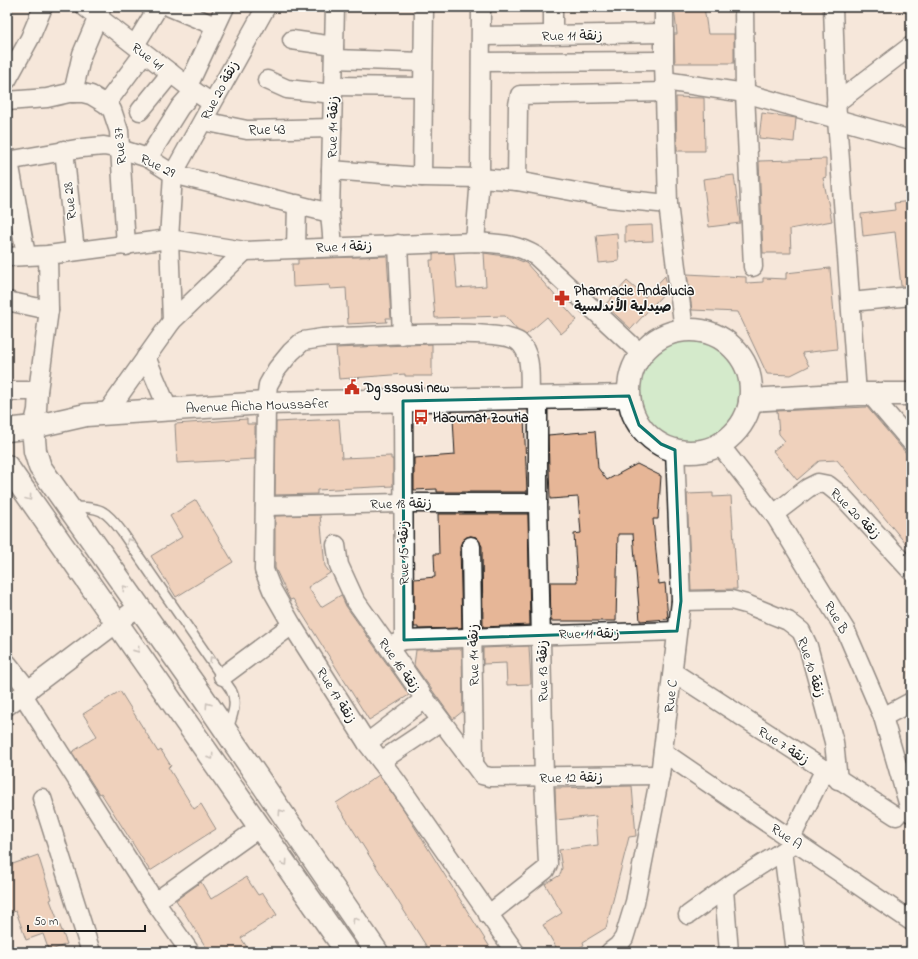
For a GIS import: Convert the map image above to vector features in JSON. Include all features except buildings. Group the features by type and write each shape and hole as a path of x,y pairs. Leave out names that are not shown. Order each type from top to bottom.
{"street":[{"path":"8,74 27,44 43,7"},
{"path":"7,101 47,98 73,93 90,95 106,104 140,49 158,7"},
{"path":"170,7 215,26"},
{"path":"148,158 191,89 215,26 225,7"},
{"name":"Rue 20 زنقة","path":"173,174 266,7"},
{"name":"Rue 14 زنقة","path":"333,246 330,213 335,7"},
{"path":"422,177 422,62 424,7"},
{"path":"475,242 480,178 482,62 481,7"},
{"path":"553,7 553,35"},
{"path":"664,7 663,33 668,204 684,330"},
{"path":"744,7 744,93 753,267"},
{"path":"833,7 836,111 852,302 864,394 911,442"},
{"path":"73,93 82,54 95,10"},
{"name":"Rue 41","path":"95,10 140,49 191,89 212,103"},
{"name":"Rue 11 زنقة","path":"482,36 663,33"},
{"path":"292,40 334,52 422,62"},
{"path":"836,111 911,46"},
{"path":"482,62 664,61"},
{"path":"140,111 171,73"},
{"path":"267,80 287,89 333,90 422,87"},
{"path":"517,181 518,105 520,95 665,86 744,93 836,111 911,140"},
{"name":"Rue 37","path":"106,104 115,116 119,131 126,246"},
{"name":"Rue 43","path":"203,121 247,130 332,128"},
{"name":"Rue 29","path":"8,161 64,150 104,146 120,149 148,158 173,174 199,182 330,213"},
{"name":"Rue 28","path":"64,150 75,251"},
{"path":"8,161 26,255"},
{"path":"331,170 422,177 480,178 517,181 609,198 668,204"},
{"path":"172,321 170,239 173,174"},
{"path":"296,248 297,204"},
{"name":"Rue 1 زنقة","path":"7,256 48,255 126,246 170,239 244,251 333,246 475,242 513,245 524,248 536,256 641,354"},
{"path":"398,244 402,335"},
{"path":"106,414 172,321 244,251"},
{"path":"48,255 49,310 38,391 37,410 33,427 35,451 40,467 227,733 377,952"},
{"path":"852,302 911,296"},
{"path":"7,301 49,310"},
{"path":"684,330 700,330 714,335 728,343 739,355 746,368 750,384 750,400 740,426 719,444 705,450 690,452 675,450 661,444 644,430 632,411 629,396 629,381 633,367 641,354 649,345 660,337 684,330"},
{"name":"Rue 13 زنقة","path":"402,335 480,333 508,337 519,342 525,350 529,363 534,398 538,503 544,778 548,864 545,870 488,915"},
{"name":"Rue 17 زنقة","path":"402,335 322,338 303,341 291,352 277,369 268,385 266,403 264,570 272,590 292,625 367,743 515,952"},
{"path":"146,357 168,409"},
{"path":"7,391 38,391"},
{"path":"750,400 864,394 911,394"},
{"name":"Avenue Aicha Moussafer","path":"7,430 33,427 72,417 266,403 629,396"},
{"name":"Rue 15 زنقة","path":"403,401 402,503 404,640"},
{"name":"Rue B","path":"719,444 774,514 846,631 883,717 907,783 903,815"},
{"name":"Rue C","path":"610,952 618,946 624,938 635,902 660,776 681,601 675,450"},
{"path":"7,466 347,952"},
{"name":"Rue 20 زنقة","path":"774,514 808,488 818,483 828,485 843,496 911,571"},
{"name":"Rue 18 زنقة","path":"265,506 402,503 538,503"},
{"name":"Rue 16 زنقة","path":"336,545 339,565 344,580 355,600 441,722 478,769"},
{"name":"Rue 14 زنقة","path":"472,546 473,638 478,769"},
{"name":"Rue 10 زنقة","path":"681,601 730,600 746,604 788,621 801,631 808,646 834,742 831,775"},
{"path":"7,706 138,607"},
{"path":"223,676 292,625"},
{"name":"Rue 11 زنقة","path":"404,640 542,634 677,631"},
{"path":"388,647 404,640"},
{"path":"7,663 155,902 190,952"},
{"name":"Rue 7 زنقة","path":"673,672 831,775 903,815"},
{"path":"367,743 425,699"},
{"path":"883,717 911,702"},
{"path":"381,762 441,722"},
{"name":"Rue A","path":"663,752 790,844 911,921"},
{"name":"Rue 12 زنقة","path":"478,769 496,778 660,776"},
{"path":"688,915 790,844 831,775"},
{"path":"42,798 91,952"},
{"path":"155,902 260,827"},
{"path":"790,844 796,952"},
{"path":"724,890 729,952"}],"lane":[{"path":"67,507 96,507 107,512 112,518 223,676 234,695 234,708 227,733"}],"highlighted area":[{"path":"629,396 639,425 661,444 675,450 681,601 677,631 404,640 403,401"}],"green space":[{"path":"688,338 708,342 725,354 737,371 741,391 737,411 725,428 708,440 688,444 668,440 651,428 639,411 635,391 639,371 651,354 668,342"}],"place":[{"name":"Pharmacie Andalucia صيدلية الأندلسية","path":"562,298"},
{"name":"Dg ssousi new","path":"352,387"},
{"name":"Haoumat Zoutia","path":"421,417"}]}
